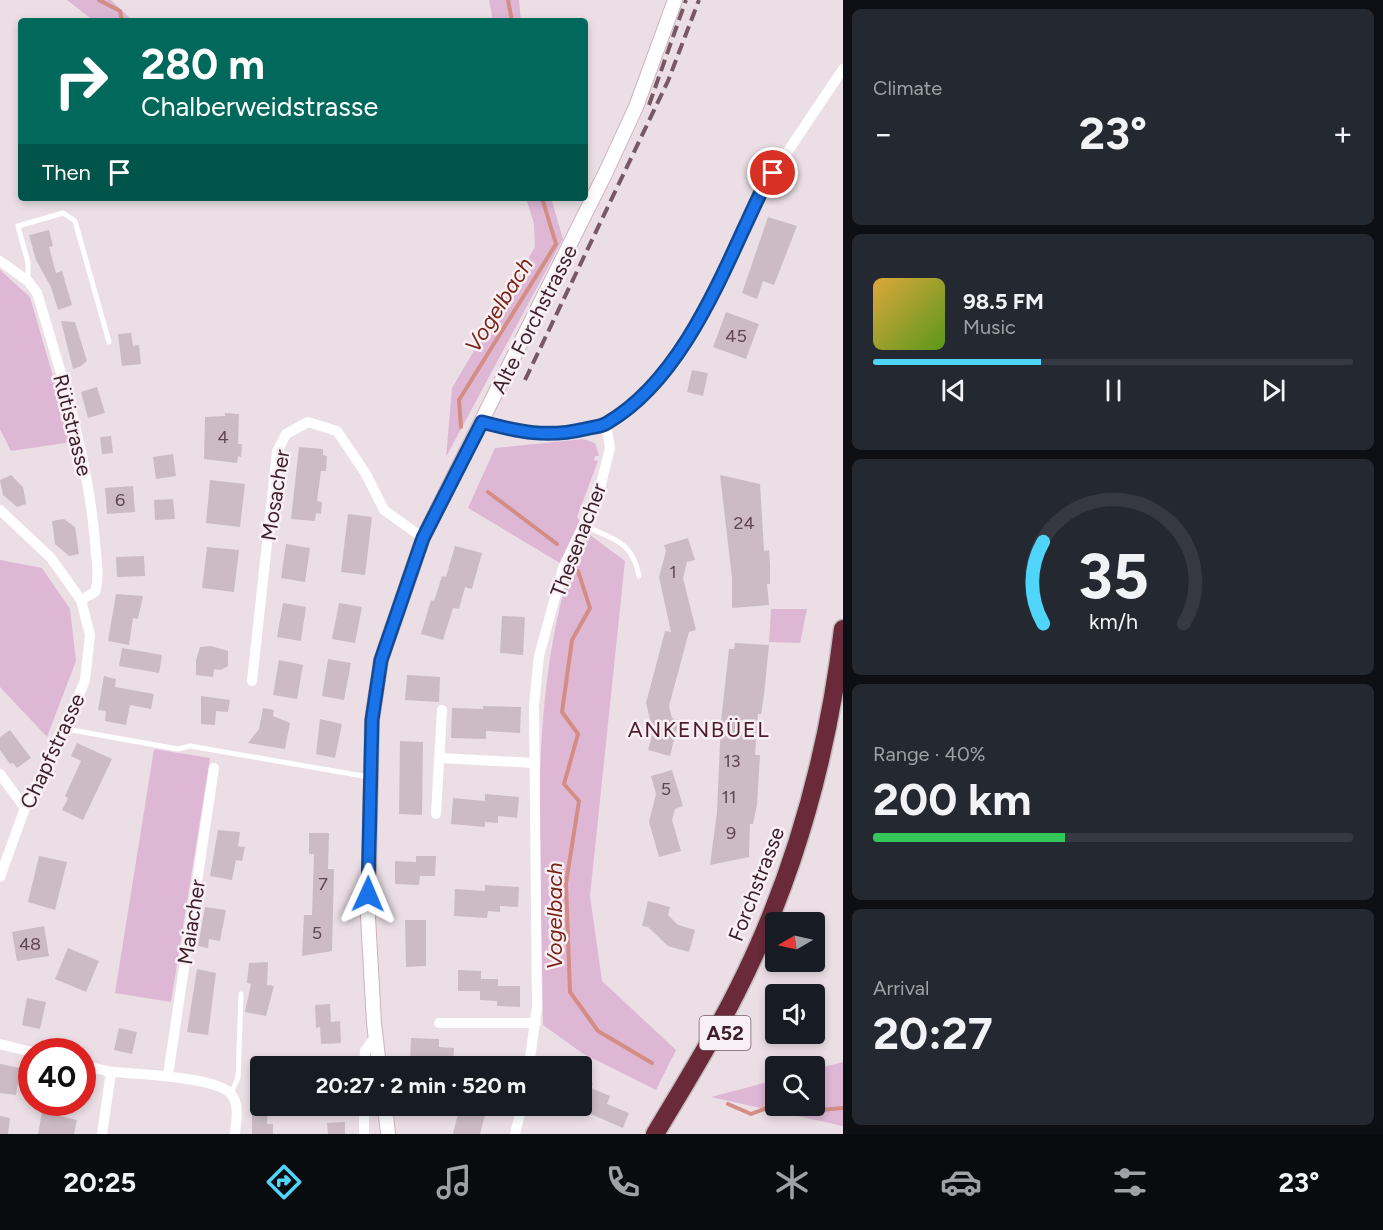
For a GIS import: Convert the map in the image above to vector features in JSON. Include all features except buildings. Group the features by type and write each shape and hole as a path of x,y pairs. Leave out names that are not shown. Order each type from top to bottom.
{"highway":[{"name":"Forchstrasse","path":"655,1134 726,1012 777,901 798,839 823,747 843,629"},
{"name":"Forchstrasse","path":"780,912 820,795 843,688"},
{"name":"Forchstrasse","path":"664,1134 734,1016 765,949"}],"street":[{"name":"Alte Forchstrasse","path":"378,1056 368,917 372,720 381,660 423,538 614,155 636,106 675,0"},
{"path":"482,422 523,434 564,434 606,424 651,388 697,323 762,190 843,69"},
{"name":"Rütistrasse","path":"0,261 28,281 37,293 77,435 89,495 97,584 95,592 81,600"},
{"name":"Mosacher","path":"252,681 277,452 286,434 308,422 337,431 366,474 384,510 423,538"},
{"name":"Thesenacher","path":"531,1056 536,1023 534,705 539,656 563,568 599,492 610,448 606,424"},
{"name":"Chapfstrasse","path":"0,510 51,558 81,600 90,635 85,681 65,729 25,808 0,877"},
{"path":"436,814 442,710"},
{"path":"440,758 535,763"},
{"name":"Maiacher","path":"168,1076 214,768"},
{"path":"0,774 25,808"},
{"path":"439,1023 536,1023"},
{"path":"365,1056 365,1051 375,1037"},
{"path":"0,1044 18,1048"},
{"path":"96,1068 111,1072 168,1076 220,1087 231,1093 237,1108 235,1134"},
{"path":"102,1134 111,1072"},
{"path":"364,1116 364,1134"},
{"path":"386,1116 388,1134"},
{"path":"515,1134 520,1116"}],"lane":[{"path":"28,281 28,263 18,225 63,213 75,221 109,342"},
{"path":"584,525 626,546 635,558 639,576"},
{"path":"65,729 178,749 190,746 371,777"},
{"path":"231,1093 238,1078 241,994"}],"shaded area":[{"path":"67,0 111,0 130,18 90,18"},
{"path":"489,0 519,0 521,18 492,18"},
{"path":"527,201 552,201 563,239 446,457 452,388 535,247 534,224"},
{"path":"0,270 30,297 72,442 11,451 0,429"},
{"path":"583,439 595,443 599,456 595,456 594,460 598,461 577,517 590,535 625,561 590,896 602,981 676,1050 656,1090 582,1053 543,1025 540,853 542,737 547,680 556,624 570,569 468,508 495,448"},
{"path":"0,560 42,568 70,609 76,661 47,737 0,687"},
{"path":"771,609 807,609 800,643 769,642"},
{"path":"154,749 210,758 171,1002 115,993"},
{"path":"843,1062 843,1126 797,1116 825,1116 825,1066"},
{"path":"765,1083 765,1109 711,1097"}],"waterway":[{"name":"Vogelbach","path":"99,0 120,11 121,18"},
{"path":"508,0 511,18"},
{"name":"Vogelbach","path":"461,427 459,400 556,244 543,201"},
{"name":"Vogelbach","path":"488,492 557,544"},
{"name":"Vogelbach","path":"578,571 590,608 572,640 562,712 578,734 564,784 579,801 566,883 570,992 598,1031 652,1063"},
{"name":"Vogelbach","path":"728,1104 751,1114 772,1106 799,1112 843,1108"}],"railway":[{"path":"649,105 686,0"},
{"path":"525,380 668,81 699,0"}],"district":[{"name":"ANKENBÜEL","path":"699,729"}],"route":[{"path":"368,894 372,720 381,660 423,538 482,422 523,434 564,434 606,424 651,388 697,323 762,190 773,173"}]}
